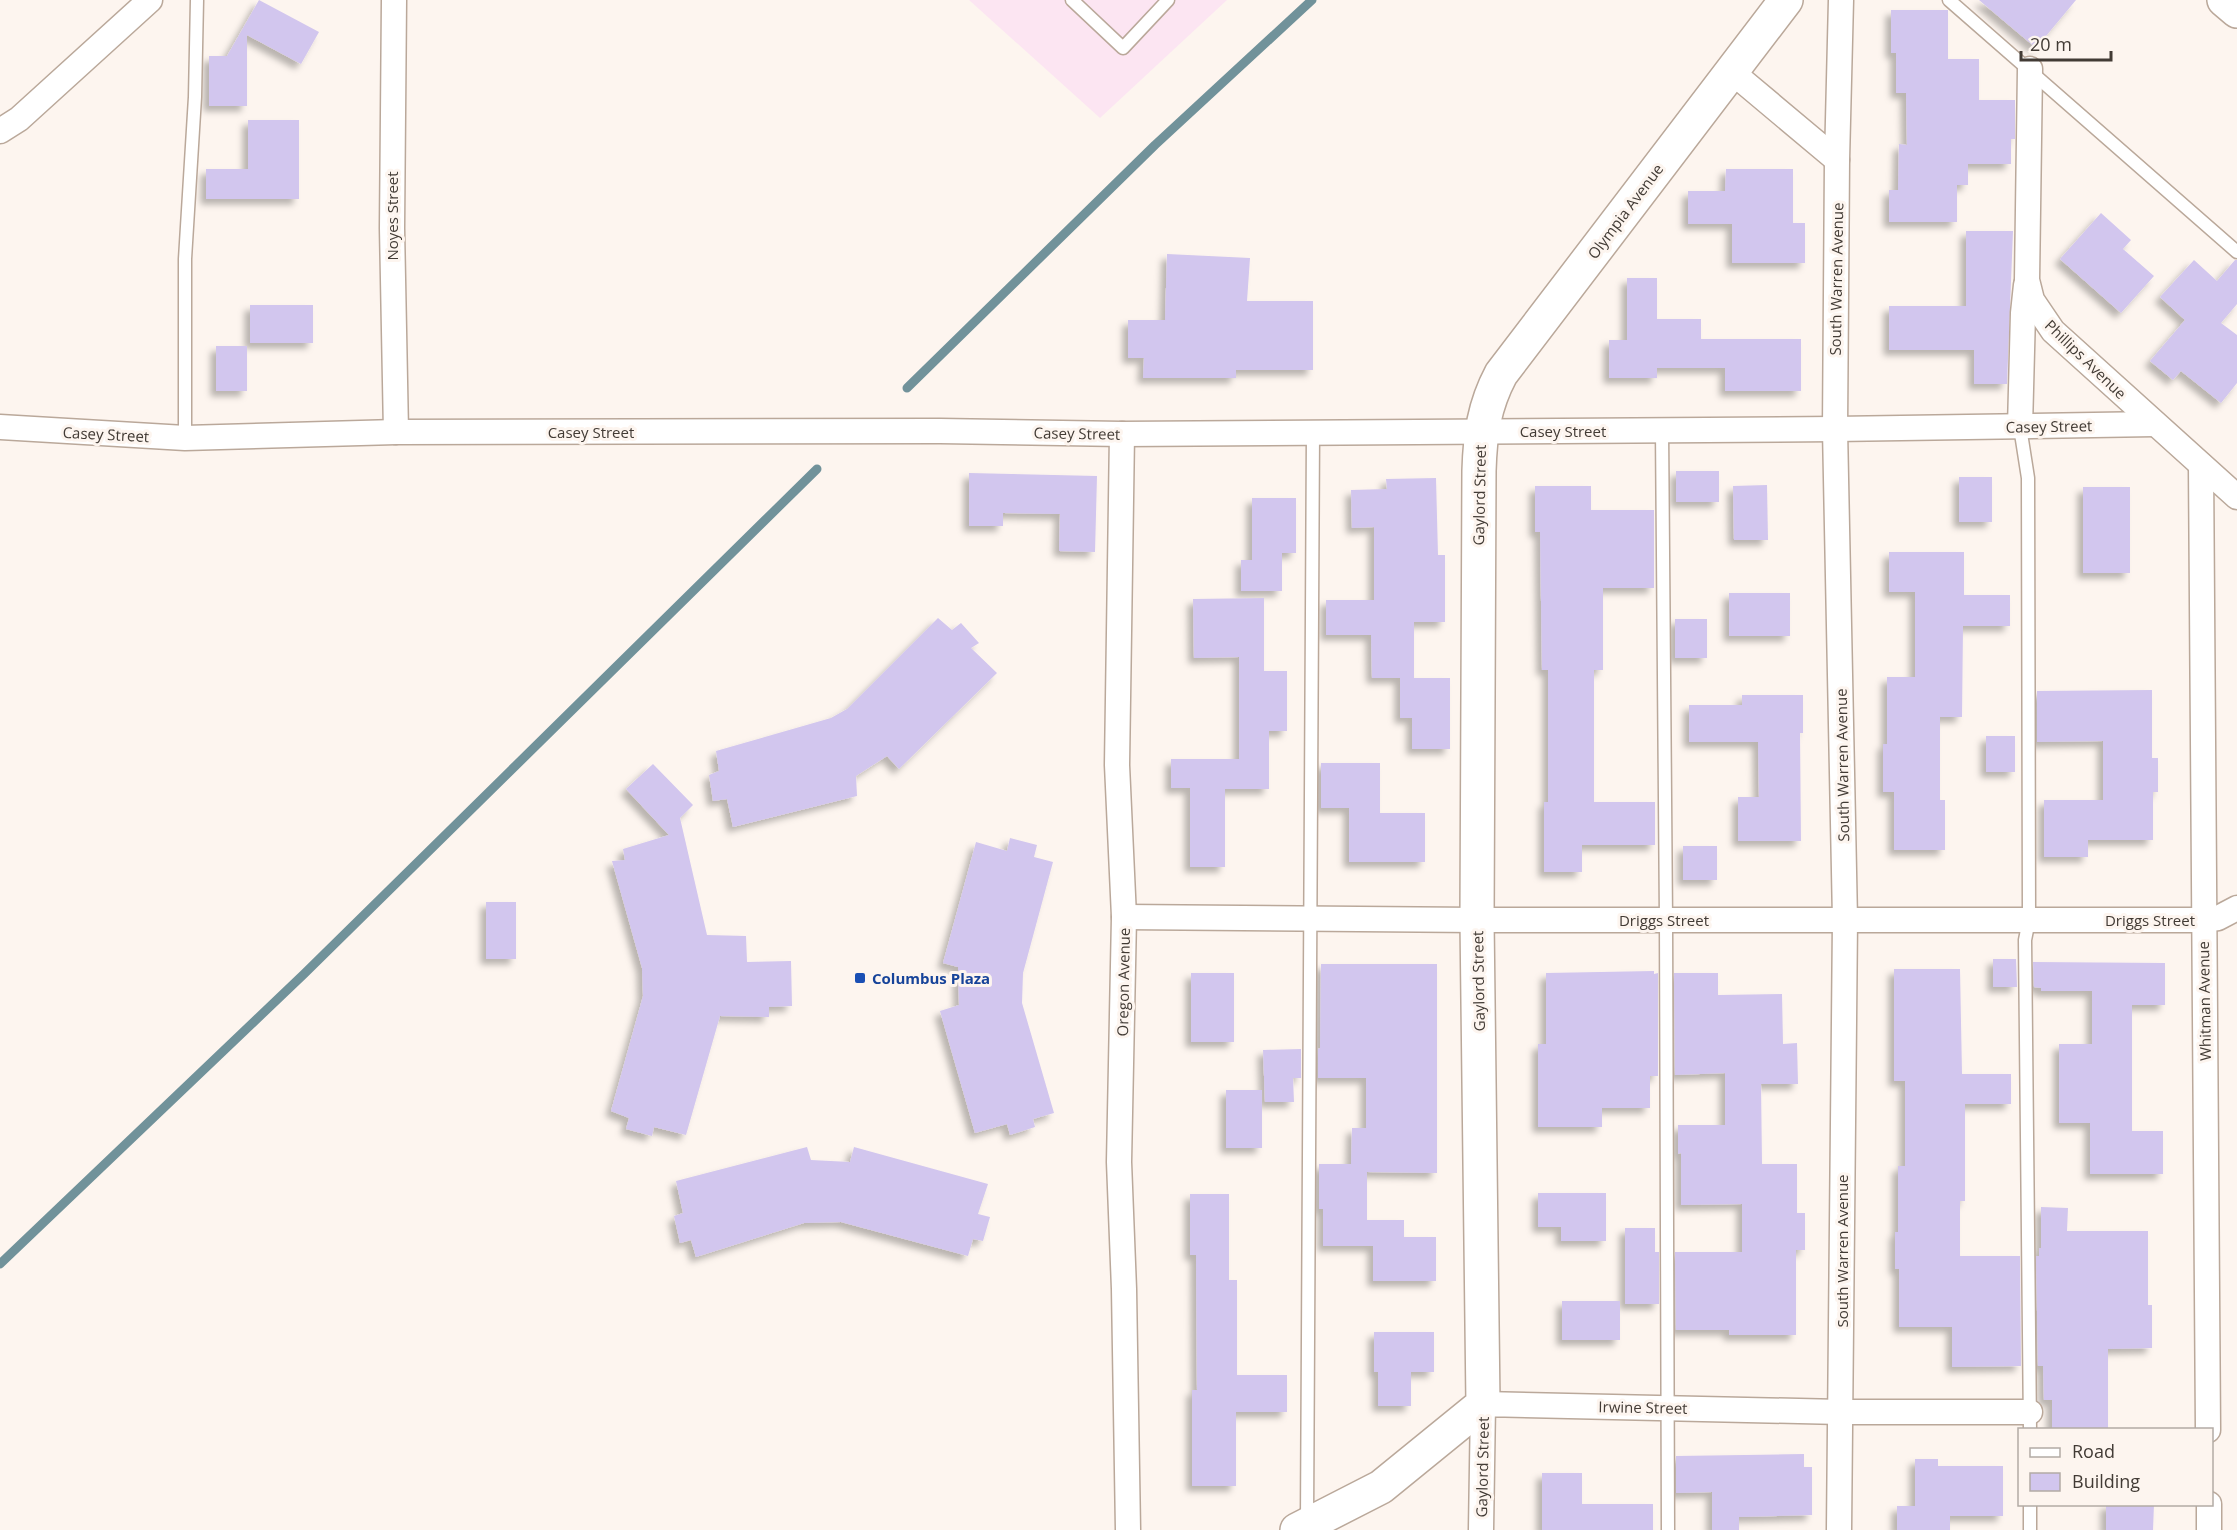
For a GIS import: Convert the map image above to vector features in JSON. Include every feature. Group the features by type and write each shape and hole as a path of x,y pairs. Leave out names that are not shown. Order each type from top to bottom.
{"street":[{"path":"0,131 19,118 150,0"},
{"name":"Noyes Street","path":"394,0 392,228 396,432"},
{"name":"Olympia Avenue","path":"1481,432 1492,392 1502,374 1786,0"},
{"name":"South Warren Avenue","path":"1839,1530 1845,920 1835,429 1837,160 1842,0"},
{"path":"2224,0 2237,11"},
{"name":"Phillips Avenue","path":"2030,69 2027,279 2032,300 2053,331 2237,497"},
{"path":"1732,72 1837,160"},
{"path":"2020,426 2023,313 2027,279"},
{"name":"Casey Street","path":"0,427 184,438 396,432 940,431 1122,434 1835,429 2155,423"},
{"name":"Gaylord Street","path":"1481,432 1477,920 1483,1404 1481,1530"},
{"name":"Oregon Avenue","path":"1122,434 1117,765 1124,917 1119,1162 1124,1289 1128,1530"},
{"name":"Whitman Avenue","path":"2201,465 2208,1428"},
{"name":"Driggs Street","path":"1124,917 1477,920 2203,920 2218,918 2237,908"},
{"path":"1302,1527 1381,1487 1483,1404"},
{"name":"Irwine Street","path":"1483,1404 1841,1412 2030,1421"},
{"path":"2209,1506 2209,1530"}],"lane":[{"path":"184,438 185,259 195,97 197,0"},
{"path":"1072,0 1123,48 1168,0"},
{"path":"1949,0 2237,252"},
{"path":"2020,426 2028,478 2029,920 2025,940 2030,1421"},
{"path":"1662,430 1668,1530"},
{"path":"1302,1527 1311,919 1313,432"},
{"path":"2030,1506 2030,1530"}],"shaded area":[{"path":"969,0 1227,0 1100,118"}],"building":[{"path":"259,0 319,32 301,64 247,35 247,106 209,106 209,56 227,56"},
{"path":"1979,0 2076,0 2036,48"},
{"path":"1891,10 1948,10 1948,59 1979,59 1979,100 2015,100 2015,139 2011,139 2011,164 1968,164 1968,185 1957,185 1957,222 1889,222 1889,190 1898,190 1899,144 1907,145 1906,93 1896,93 1896,53 1891,53"},
{"path":"248,120 299,120 299,199 206,199 206,169 248,169"},
{"path":"1726,169 1793,169 1793,223 1805,223 1805,263 1732,263 1732,224 1688,224 1688,191 1725,191"},
{"path":"2101,213 2131,240 2123,249 2154,276 2121,313 2060,259"},
{"path":"1966,231 2013,231 2007,384 1974,384 1974,350 1889,350 1889,306 1966,306"},
{"path":"1167,254 1250,258 1247,301 1313,301 1313,370 1236,370 1236,378 1143,378 1144,358 1128,358 1128,320 1165,320"},
{"path":"2194,260 2217,281 2237,260 2237,304 2221,323 2237,335 2237,383 2221,403 2181,371 2173,380 2150,361 2185,320 2160,297"},
{"path":"1627,278 1657,278 1657,319 1701,319 1701,339 1801,339 1801,391 1725,391 1725,368 1657,368 1657,378 1609,378 1609,340 1627,340"},
{"path":"250,305 313,305 313,343 250,343"},
{"path":"216,346 247,346 247,391 216,391"},
{"path":"1676,471 1719,471 1719,502 1676,502"},
{"path":"969,473 1097,476 1095,552 1059,551 1060,514 1003,513 1003,526 969,526"},
{"path":"1959,477 1992,477 1992,522 1959,522"},
{"path":"1436,478 1438,555 1445,555 1445,622 1414,622 1414,678 1450,678 1450,749 1412,749 1412,718 1400,718 1400,678 1372,678 1371,635 1326,635 1326,600 1374,600 1374,527 1352,528 1351,490 1387,489 1386,479"},
{"path":"1767,485 1768,540 1734,540 1733,486"},
{"path":"1535,486 1591,486 1591,510 1654,510 1654,588 1603,588 1603,670 1594,670 1594,802 1655,802 1655,845 1582,845 1582,872 1544,872 1544,802 1548,802 1548,670 1542,670 1540,532 1535,532"},
{"path":"2083,487 2130,487 2130,573 2083,573"},
{"path":"1252,498 1296,498 1296,553 1282,553 1282,591 1241,591 1241,560 1252,560"},
{"path":"1889,552 1964,552 1964,595 2010,595 2010,626 1963,626 1962,717 1940,717 1940,800 1945,800 1945,850 1894,850 1894,792 1883,792 1883,744 1887,744 1887,677 1915,677 1915,592 1889,592"},
{"path":"1729,593 1790,593 1790,636 1729,636"},
{"path":"1264,598 1264,671 1287,671 1287,731 1269,731 1269,789 1225,789 1225,867 1190,867 1190,788 1171,788 1171,759 1239,759 1239,657 1194,658 1193,599"},
{"path":"938,618 952,630 961,623 979,643 971,648 997,673 899,769 887,756 856,776 857,796 733,827 727,799 713,801 709,775 719,771 716,751 831,718 847,709"},
{"path":"1675,619 1707,619 1707,658 1675,658"},
{"path":"2152,690 2152,758 2158,758 2158,792 2153,792 2153,840 2088,840 2088,857 2044,857 2044,800 2103,800 2103,741 2037,742 2037,691"},
{"path":"1742,695 1803,695 1803,733 1800,733 1801,841 1738,841 1738,797 1759,797 1758,742 1689,742 1689,705 1742,705"},
{"path":"1986,736 2015,736 2015,772 1986,772"},
{"path":"1321,763 1380,763 1380,813 1425,813 1425,862 1349,862 1349,808 1321,808"},
{"path":"653,764 693,805 680,818 707,935 746,936 747,962 791,961 792,1006 769,1007 769,1017 720,1016 686,1135 654,1127 652,1136 626,1129 629,1118 611,1111 643,996 642,968 612,861 625,860 623,849 669,835 626,789"},
{"path":"1010,838 1037,845 1034,857 1053,862 1023,973 1022,1003 1054,1113 1033,1119 1035,1127 1010,1135 1007,1124 975,1133 940,1011 959,1005 958,967 943,963 976,842 1007,851"},
{"path":"1683,846 1717,846 1717,880 1683,880"},
{"path":"486,902 516,902 516,959 486,959"},
{"path":"1993,959 2016,959 2017,987 1993,987"},
{"path":"2033,962 2165,963 2165,1005 2132,1005 2132,1131 2163,1131 2163,1174 2090,1174 2090,1123 2059,1123 2059,1044 2092,1044 2092,991 2041,991 2041,988 2034,987"},
{"path":"1321,964 1437,964 1437,1173 1367,1172 1367,1220 1404,1220 1404,1237 1436,1237 1436,1281 1373,1281 1373,1246 1323,1246 1323,1209 1319,1209 1319,1164 1351,1164 1352,1128 1366,1128 1366,1078 1318,1078"},
{"path":"1894,969 1960,969 1962,1074 2011,1074 2011,1104 1965,1104 1965,1201 1960,1201 1960,1256 2020,1256 2021,1366 1952,1367 1952,1327 1899,1327 1899,1269 1895,1269 1895,1232 1898,1232 1898,1166 1905,1166 1905,1081 1894,1081"},
{"path":"1654,971 1654,974 1658,973 1658,1076 1650,1076 1650,1108 1602,1108 1602,1127 1538,1127 1538,1044 1546,1044 1546,973"},
{"path":"1191,973 1234,973 1234,1042 1191,1042"},
{"path":"1674,973 1718,973 1718,995 1782,994 1783,1044 1797,1043 1798,1084 1761,1084 1762,1164 1797,1164 1797,1213 1805,1213 1805,1250 1796,1250 1796,1335 1729,1335 1729,1330 1676,1330 1675,1252 1742,1252 1742,1204 1681,1205 1681,1153 1678,1154 1678,1125 1725,1125 1725,1073 1675,1075"},
{"path":"1301,1049 1301,1078 1293,1078 1294,1102 1265,1102 1263,1050"},
{"path":"1226,1090 1262,1090 1262,1148 1226,1148"},
{"path":"807,1147 811,1160 850,1162 854,1147 988,1184 978,1214 990,1217 983,1241 973,1239 968,1256 841,1222 804,1223 696,1257 691,1240 680,1243 674,1216 683,1213 676,1181"},
{"path":"1538,1193 1606,1193 1606,1241 1561,1241 1561,1227 1538,1227"},
{"path":"1190,1194 1229,1194 1229,1280 1237,1280 1237,1375 1287,1375 1287,1412 1236,1412 1236,1486 1192,1486 1192,1390 1197,1390 1196,1255 1190,1255"},
{"path":"2041,1207 2068,1208 2067,1231 2148,1231 2148,1305 2152,1305 2152,1348 2108,1349 2108,1428 2052,1428 2052,1400 2044,1400 2043,1366 2038,1366 2036,1256 2039,1256 2039,1248 2041,1248"},
{"path":"1625,1228 1655,1228 1655,1252 1659,1252 1659,1304 1625,1304"},
{"path":"1562,1301 1620,1301 1620,1340 1562,1340"},
{"path":"1374,1332 1434,1332 1434,1372 1411,1372 1411,1406 1378,1406 1378,1372 1374,1372"},
{"path":"1804,1454 1804,1467 1812,1467 1812,1515 1739,1517 1739,1530 1712,1530 1712,1492 1676,1493 1676,1456"},
{"path":"1915,1459 1938,1459 1938,1466 2003,1466 2003,1516 1950,1516 1950,1530 1897,1530 1897,1506 1915,1506"},
{"path":"1542,1473 1582,1473 1582,1504 1653,1504 1653,1530 1542,1530"},
{"path":"2106,1506 2154,1506 2153,1530 2106,1530"}],"waterway":[{"path":"907,388 1155,145 1312,0"},
{"path":"0,1264 304,974 817,469"}],"place":[{"name":"Columbus Plaza","path":"860,978"}]}
